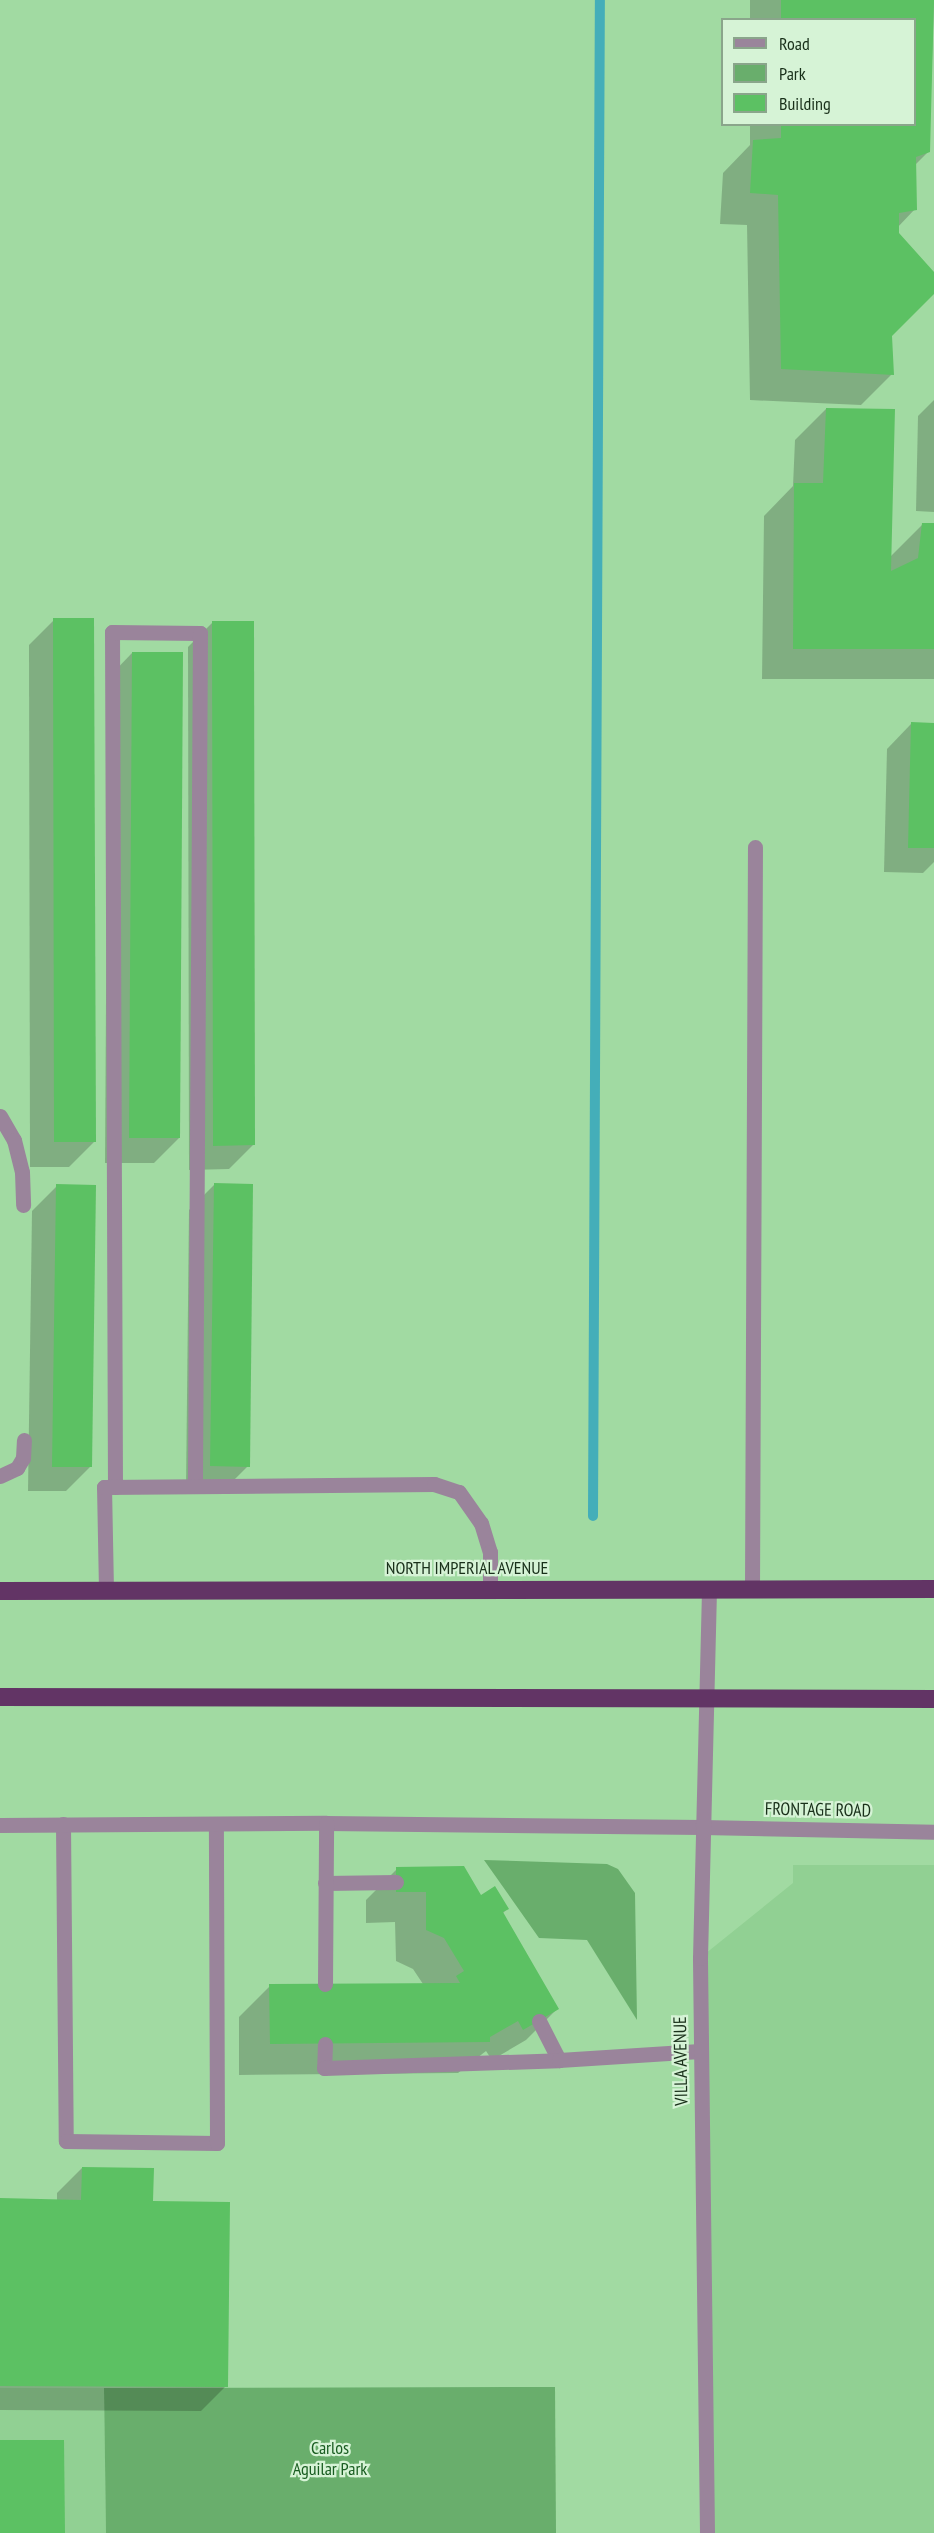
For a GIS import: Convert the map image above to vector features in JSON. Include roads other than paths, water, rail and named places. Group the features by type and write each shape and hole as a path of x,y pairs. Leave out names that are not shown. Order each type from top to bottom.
{"highway":[{"name":"NORTH IMPERIAL AVENUE","path":"0,1591 934,1588"},
{"path":"0,1697 934,1699"}],"street":[{"path":"115,1487 112,632 200,633 195,1486"},
{"path":"752,1589 755,847"},
{"path":"0,1116 14,1140 22,1172 23,1205"},
{"path":"0,1476 18,1468 23,1458 24,1440"},
{"path":"106,1590 104,1487 434,1484 459,1492 481,1523 490,1552 490,1589"},
{"name":"VILLA AVENUE","path":"707,2533 700,2051 702,1827 709,1589"},
{"path":"325,1984 326,1823"},
{"name":"FRONTAGE ROAD","path":"0,1825 326,1823 934,1832"},
{"path":"63,1824 66,2141 217,2142 216,1824"},
{"path":"325,1883 396,1882"},
{"path":"539,2021 559,2060"},
{"path":"325,2044 324,2068 559,2060 700,2051"}],"waterway":[{"path":"593,1516 600,0"}],"park label":[{"name":"Carlos Aguilar Park","path":"330,2459"}]}
